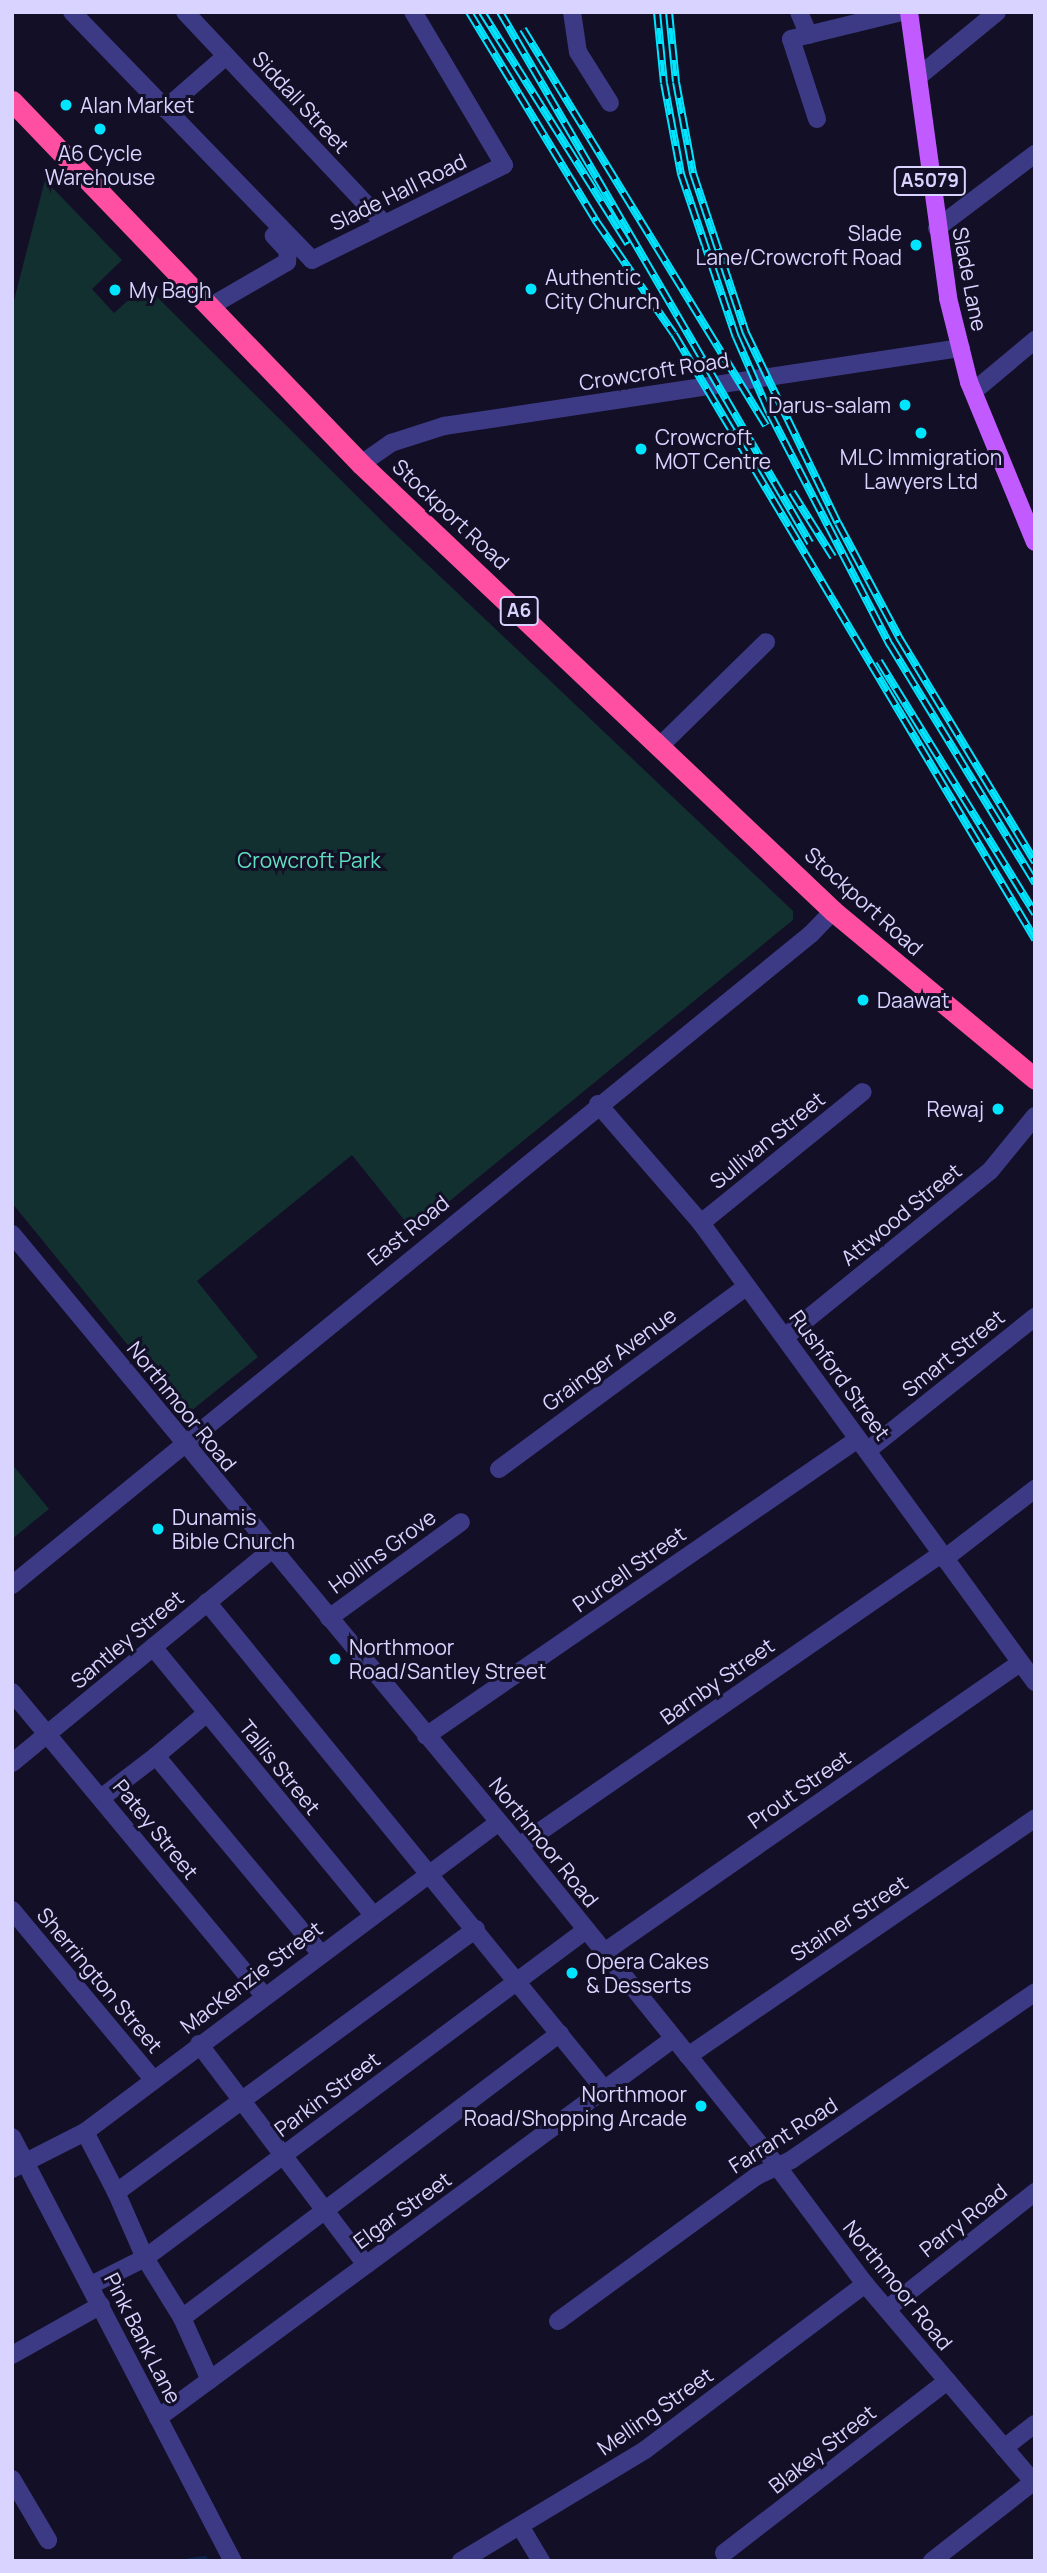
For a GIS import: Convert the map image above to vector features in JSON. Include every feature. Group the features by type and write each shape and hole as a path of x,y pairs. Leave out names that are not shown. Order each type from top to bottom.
{"highway":[{"name":"Stockport Road","path":"12,101 361,464 662,745 833,911 1035,1079"}],"main road":[{"name":"Slade Lane","path":"909,12 937,228 961,348 974,391 1035,542"}],"street":[{"path":"72,12 165,109 226,56"},
{"name":"Siddall Street","path":"185,12 384,223"},
{"name":"Slade Hall Road","path":"165,109 312,260 504,165 414,12"},
{"path":"572,12 578,52 610,103"},
{"path":"799,12 809,35"},
{"path":"817,119 791,39 902,12"},
{"path":"918,77 997,12"},
{"path":"937,228 1035,154"},
{"path":"211,306 281,268 289,256 223,183"},
{"path":"974,391 1035,340"},
{"name":"Crowcroft Road","path":"361,464 391,443 444,426 961,348"},
{"path":"662,745 766,642"},
{"name":"East Road","path":"12,1585 598,1104 811,934 833,911"},
{"name":"Sullivan Street","path":"701,1223 863,1092"},
{"name":"Rushford Street","path":"598,1104 701,1223 942,1556 1029,1668"},
{"name":"Attwood Street","path":"785,1337 990,1171 1035,1116"},
{"name":"Northmoor Road","path":"12,1234 184,1445 519,1846 777,2166 865,2284 1034,2483"},
{"name":"Grainger Avenue","path":"499,1468 747,1286"},
{"name":"Smart Street","path":"862,1445 1035,1317"},
{"name":"Purcell Street","path":"426,1736 862,1445"},
{"name":"Barnby Street","path":"519,1846 942,1556 1035,1489"},
{"name":"Hollins Grove","path":"329,1618 461,1522"},
{"name":"Santley Street","path":"12,1763 271,1550"},
{"path":"207,1602 430,1872 604,2089"},
{"name":"Tallis Street","path":"153,1647 373,1915"},
{"name":"Prout Street","path":"603,1953 1029,1668"},
{"name":"Patey Street","path":"12,1692 264,1996"},
{"path":"102,1798 206,1713"},
{"path":"156,1756 321,1954"},
{"name":"Stainer Street","path":"688,2056 1035,1818"},
{"name":"MacKenzie Street","path":"18,2165 85,2132 199,2044 499,1822"},
{"name":"Sherrington Street","path":"12,1910 153,2079"},
{"path":"116,2192 243,2102 476,1929"},
{"name":"Parkin Street","path":"91,2285 145,2258 586,1930"},
{"name":"Farrant Road","path":"558,2321 757,2176 777,2166 1035,1992"},
{"path":"182,2318 560,2033"},
{"name":"Elgar Street","path":"158,2418 673,2039"},
{"path":"199,2044 366,2265"},
{"path":"85,2132 116,2192 145,2258 182,2318 210,2380"},
{"name":"Pink Bank Lane","path":"12,2137 18,2165 91,2285 233,2561"},
{"name":"Parry Road","path":"887,2309 1035,2192"},
{"name":"Melling Street","path":"461,2561 645,2450 865,2284"},
{"path":"12,2356 101,2305"},
{"name":"Blakey Street","path":"724,2553 947,2381"},
{"path":"1004,2448 1035,2424"},
{"path":"12,2479 48,2540"},
{"path":"932,2561 1034,2483"},
{"path":"520,2526 541,2561"}],"green space":[{"name":"Crowcroft Park","path":"45,180 122,260 92,289 114,313 145,285 390,529 793,911 793,920 413,1231 352,1155 197,1281 258,1357 191,1411 180,1409 12,1203 12,308"},
{"path":"12,1464 49,1509 12,1539"}],"waterway":[{"path":"190,2561 205,2559"}],"railway":[{"path":"469,12 596,221 674,334 1035,939"},
{"path":"482,12 628,244"},
{"path":"500,12 810,543"},
{"path":"657,12 664,83 681,174 736,337 769,412 890,645 1035,883"},
{"path":"669,12 676,82 693,173 746,333 838,523 900,639 1035,862"},
{"path":"523,29 766,426"},
{"path":"792,492 833,557"},
{"path":"879,661 1035,914"}],"place":[{"name":"Alan Market","path":"66,105"},
{"name":"A6 Cycle Warehouse","path":"100,129"},
{"name":"Slade Lane/Crowcroft Road","path":"916,245"},
{"name":"Authentic City Church","path":"531,289"},
{"name":"My Bagh","path":"115,290"},
{"name":"Darus-salam","path":"905,405"},
{"name":"MLC Immigration Lawyers Ltd","path":"921,433"},
{"name":"Crowcroft MOT Centre","path":"641,449"},
{"name":"Daawat","path":"863,1000"},
{"name":"Rewaj","path":"998,1109"},
{"name":"Dunamis Bible Church","path":"158,1529"},
{"name":"Northmoor Road/Santley Street","path":"335,1659"},
{"name":"Opera Cakes & Desserts","path":"572,1973"},
{"name":"Northmoor Road/Shopping Arcade","path":"701,2106"}]}
